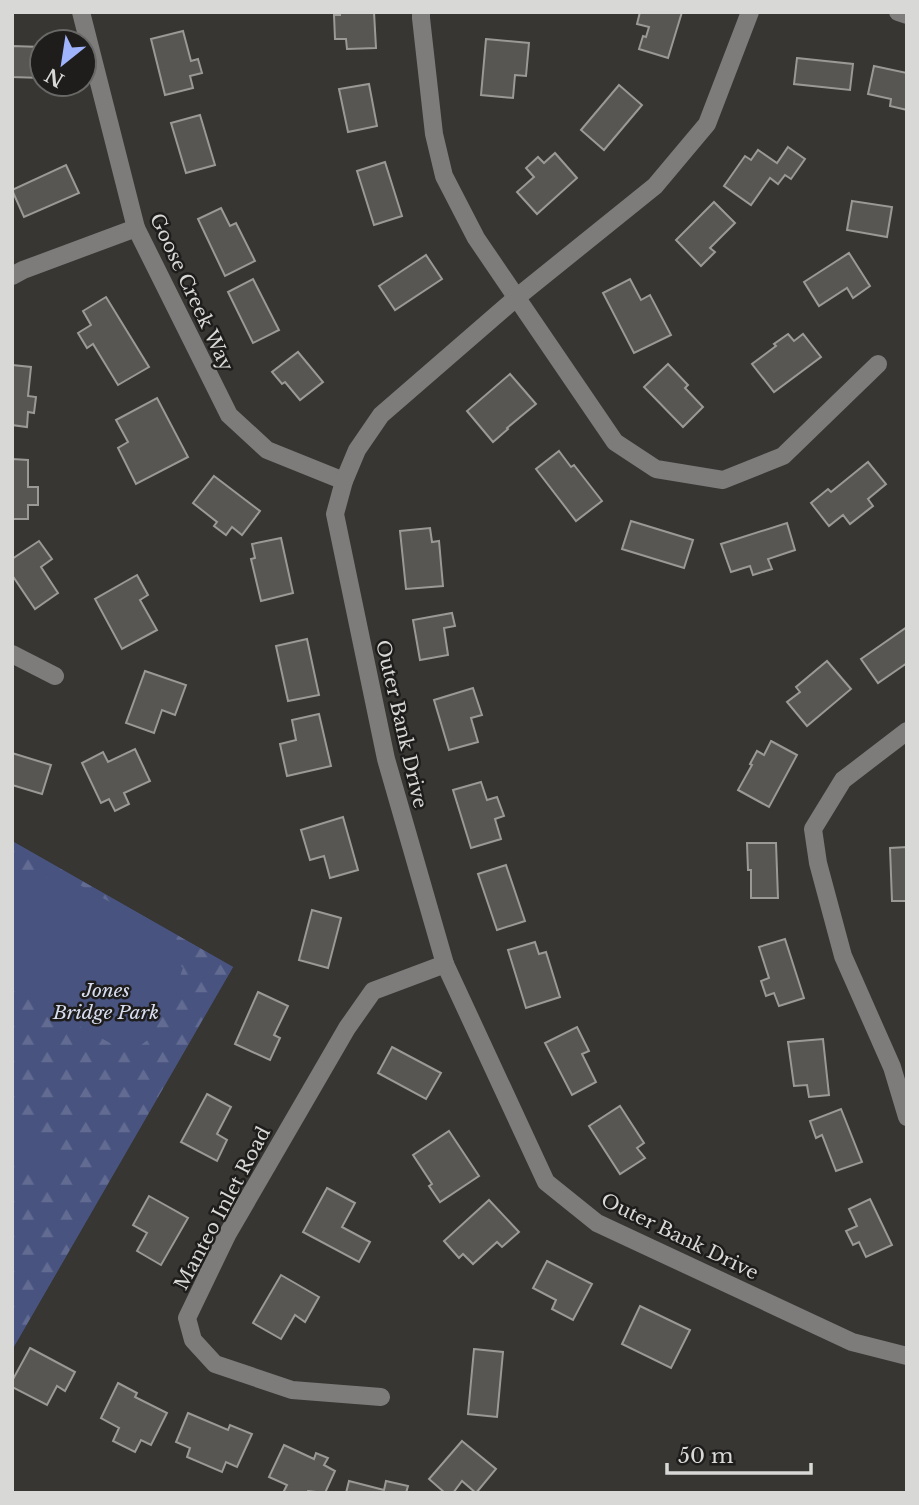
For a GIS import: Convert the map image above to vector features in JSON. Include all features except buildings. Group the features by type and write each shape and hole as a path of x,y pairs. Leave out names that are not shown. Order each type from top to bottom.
{"street":[{"name":"Goose Creek Way","path":"81,12 136,228 229,415 267,450 344,481"},
{"path":"421,12 434,134 444,176 476,238 615,442 656,469 723,480 783,456 878,364"},
{"name":"Outer Bank Drive","path":"750,12 707,124 655,186 516,298 381,415 357,450 344,481 335,514 386,759 445,964 546,1182 597,1223 852,1342 907,1356"},
{"path":"898,12 907,15"},
{"path":"12,276 136,228"},
{"path":"12,654 55,676"},
{"path":"907,731 843,780 813,829 818,863 843,956 899,1064 907,1117"},
{"name":"Manteo Inlet Road","path":"381,1398 292,1390 215,1364 193,1340 187,1318 226,1236 347,1028 373,990 445,964"}],"green space":[{"name":"Jones Bridge Park","path":"12,841 233,967 12,1350"},
{"name":"Jones Bridge Park","path":"12,841 233,967 12,1350 12,1162 55,1184 64,1153 12,1124 12,989 121,1049 136,1049 154,1035 157,1024 172,999 183,968 171,956 179,941 78,884 51,872 37,889 23,893 16,878 12,878"}]}
